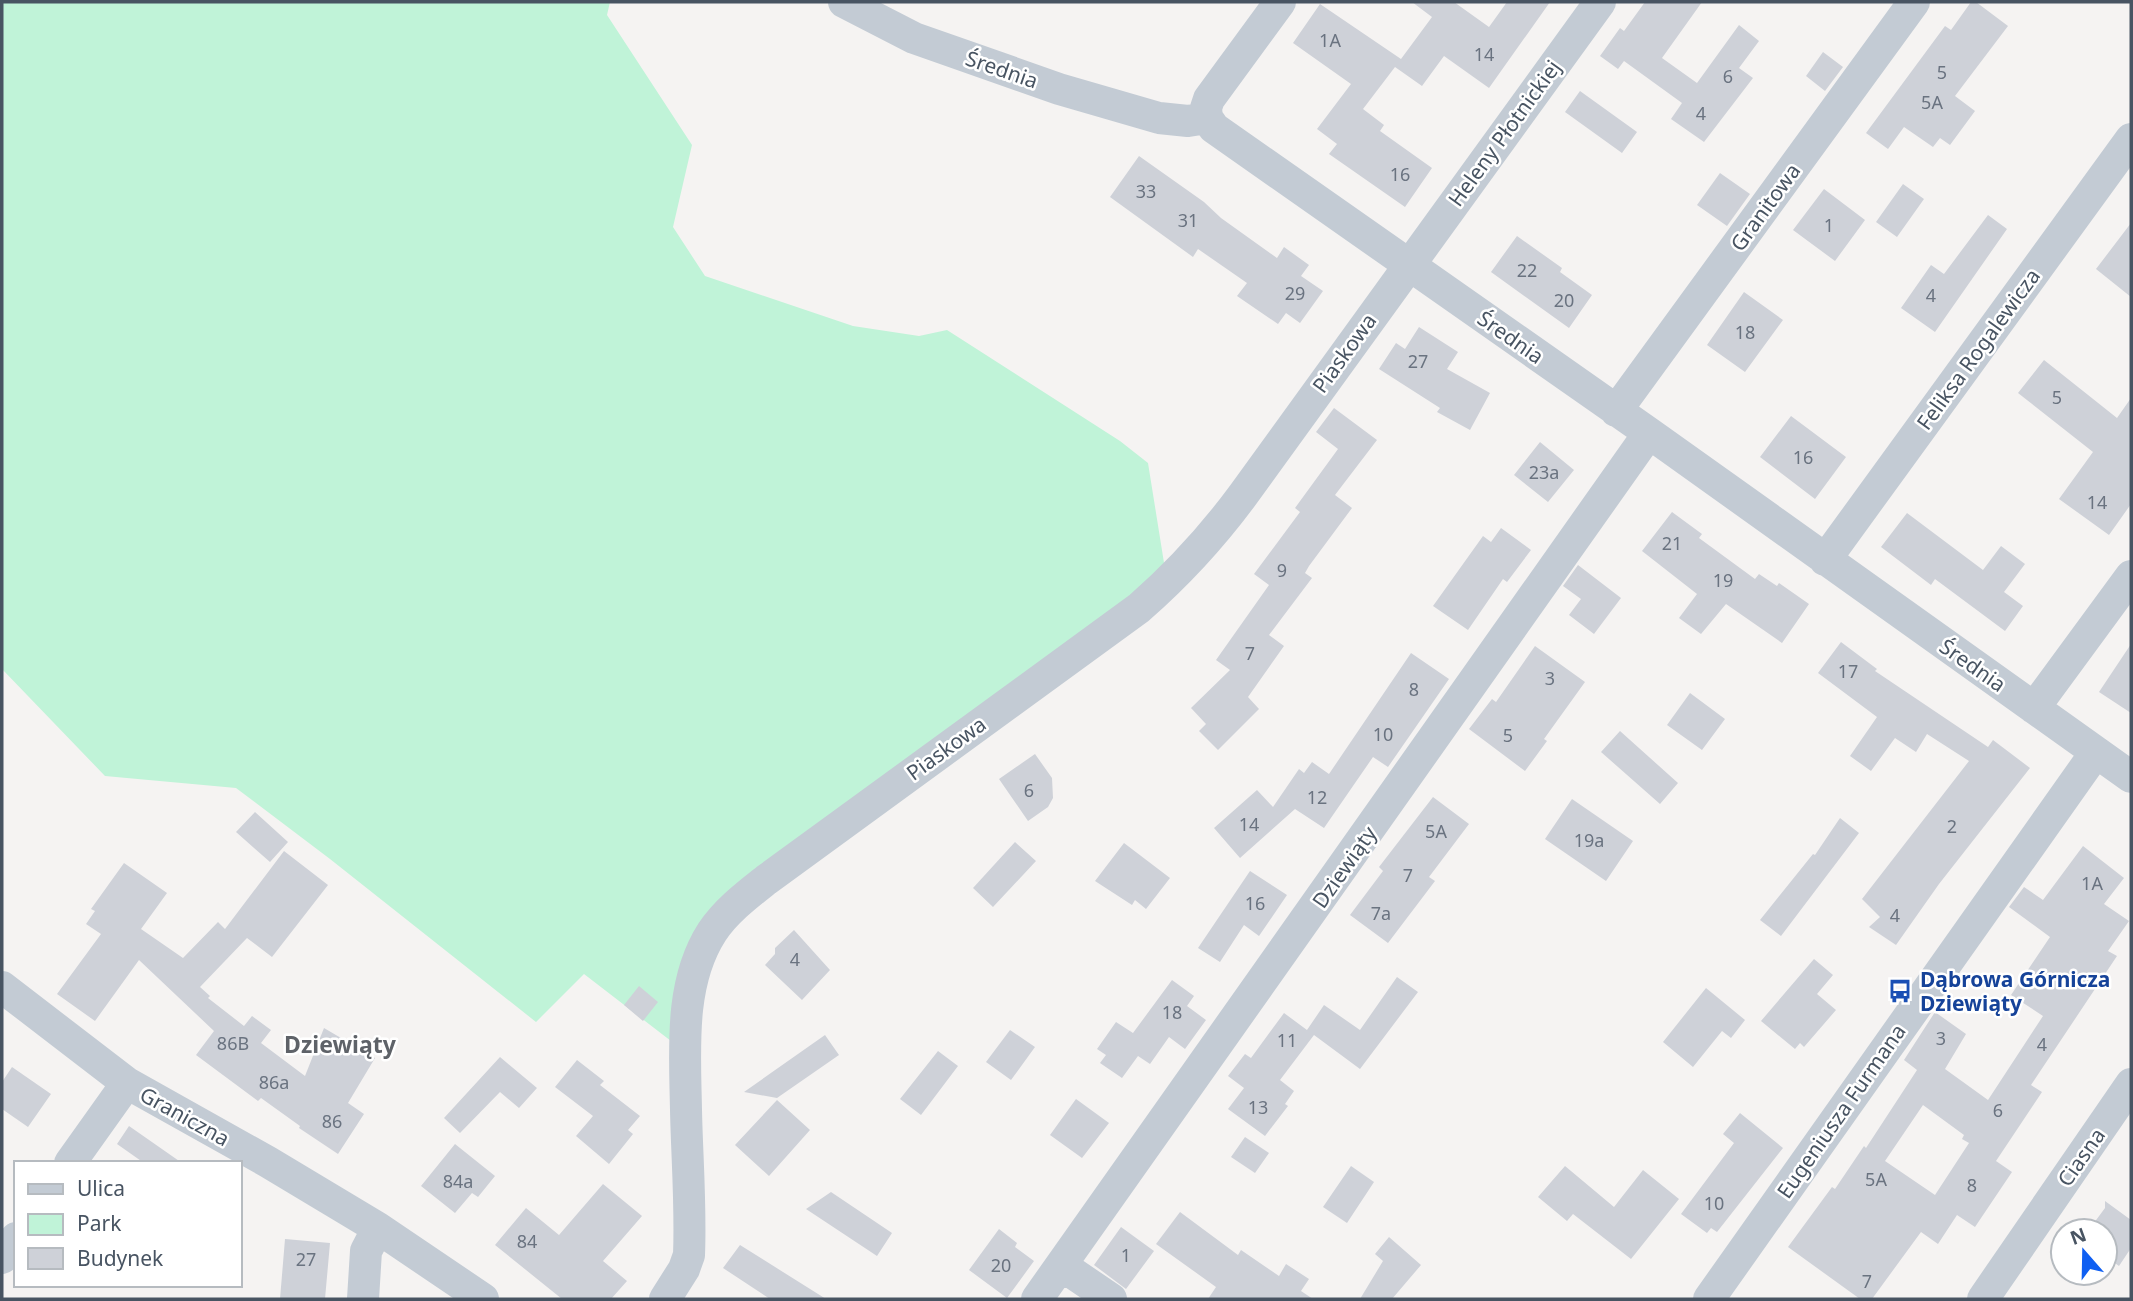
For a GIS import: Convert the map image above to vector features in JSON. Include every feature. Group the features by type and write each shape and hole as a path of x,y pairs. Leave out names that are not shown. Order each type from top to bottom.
{"street":[{"name":"Średnia","path":"844,2 915,38 1059,89 1159,118 1188,121 1207,118 1214,128 1649,433 2131,777"},
{"path":"1207,118 1209,99 1280,2"},
{"name":"Heleny Płotnickiej","path":"1409,265 1600,2"},
{"name":"Granitowa","path":"1616,411 1914,2"},
{"name":"Feliksa Rogalewicza","path":"1825,559 2131,139"},
{"name":"Piaskowa","path":"665,1299 684,1269 689,1255 685,1066 688,999 698,960 712,932 738,902 766,880 1139,608 1170,581 1220,526 1409,265"},
{"name":"Dziewiąty","path":"1037,1299 1649,433"},
{"path":"2034,708 2131,576"},
{"name":"Eugeniusza Furmana","path":"1709,1299 2096,752"},
{"name":"Graniczna","path":"2,987 127,1083 378,1228 483,1299"},
{"path":"71,1161 127,1083"},
{"name":"Ciasna","path":"1983,1299 2131,1084"},
{"path":"363,1299 366,1251 378,1228"},
{"path":"2,1258 14,1241"},
{"path":"1061,1265 1111,1299"}],"green space":[{"path":"2,2 610,2 607,15 692,145 673,227 705,276 853,326 919,336 947,330 1120,441 1148,463 1165,569 1063,649 727,895 671,1041 584,974 536,1022 236,788 105,776 2,669"}],"building":[{"path":"1412,2 1454,2 1489,27 1507,2 1550,2 1489,88 1444,56 1422,86 1395,67 1363,109 1384,125 1380,131 1432,168 1405,207 1329,154 1337,144 1317,129 1351,84 1293,43 1320,4 1401,59 1432,17"},
{"path":"1645,2 1702,2 1662,58 1697,83 1739,25 1759,41 1739,68 1753,78 1704,142 1671,119 1682,103 1624,61 1618,69 1600,56 1620,28 1624,31"},
{"path":"1971,2 1976,2 2008,26 1955,96 1975,111 1950,145 1940,138 1933,147 1904,127 1888,149 1866,133 1945,26 1951,30"},
{"path":"1823,52 1843,67 1825,91 1806,76"},
{"path":"1580,91 1637,132 1622,153 1565,112"},
{"path":"1139,156 1277,258 1284,247 1309,265 1301,276 1323,291 1300,323 1286,313 1278,324 1237,296 1247,283 1198,249 1193,257 1110,197"},
{"path":"1720,173 1750,194 1727,226 1697,205"},
{"path":"1903,184 1924,199 1897,237 1876,222"},
{"path":"1824,189 1865,220 1835,261 1793,230"},
{"path":"1988,215 2007,229 1935,332 1901,308 1931,265 1944,274"},
{"path":"2131,223 2131,297 2096,269"},
{"path":"1517,236 1562,268 1560,272 1592,295 1569,328 1491,272"},
{"path":"1744,292 1783,320 1745,372 1707,345"},
{"path":"1419,327 1458,352 1447,369 1490,393 1470,430 1437,412 1440,408 1379,369 1396,343 1405,349"},
{"path":"2044,360 2117,418 2131,398 2131,504 2109,535 2059,499 2093,452 2018,393"},
{"path":"1334,408 1377,440 1335,495 1352,508 1305,573 1312,578 1269,635 1284,646 1248,697 1259,709 1218,750 1199,731 1206,724 1191,708 1230,670 1216,660 1269,585 1254,574 1300,512 1295,508 1338,449 1316,432"},
{"path":"1791,416 1846,457 1815,499 1760,457"},
{"path":"1540,442 1574,470 1548,502 1514,475"},
{"path":"1672,512 1702,534 1699,538 1755,579 1759,574 1777,586 1779,583 1809,604 1782,643 1726,604 1701,634 1679,618 1697,594 1642,551"},
{"path":"1907,513 1983,570 2001,546 2025,564 2004,592 2023,606 2005,631 1935,579 1931,585 1881,547"},
{"path":"1501,528 1531,550 1507,582 1503,579 1468,630 1433,606 1483,536 1491,542"},
{"path":"1578,565 1621,598 1594,634 1569,615 1581,599 1563,586"},
{"path":"1841,642 1877,669 1875,671 1988,747 1993,740 2030,768 1939,884 1896,945 1869,927 1880,917 1862,899 1969,761 1927,734 1916,752 1895,738 1871,771 1850,756 1877,717 1818,673"},
{"path":"2131,644 2131,713 2099,692"},
{"path":"1535,646 1585,682 1544,739 1547,741 1525,771 1469,729 1492,699 1496,702"},
{"path":"1411,653 1449,679 1388,767 1373,757 1324,828 1295,809 1240,858 1214,828 1257,790 1273,807 1299,769 1304,773 1312,762 1329,774"},
{"path":"1690,693 1725,719 1702,750 1667,725"},
{"path":"1620,731 1678,783 1660,804 1601,752"},
{"path":"1035,754 1052,778 1053,798 1048,807 1028,821 999,779"},
{"path":"1433,797 1469,824 1429,877 1435,881 1388,943 1350,915 1383,871 1379,867"},
{"path":"1572,799 1633,841 1606,881 1545,839"},
{"path":"255,812 288,842 270,862 236,832"},
{"path":"1840,818 1859,833 1781,936 1760,920 1813,854 1815,855"},
{"path":"1015,842 1036,861 993,907 973,888"},
{"path":"1124,843 1170,878 1146,909 1135,900 1132,905 1095,881"},
{"path":"2083,846 2124,878 2104,904 2129,921 2108,951 2117,956 2031,1085 2042,1092 1996,1161 2012,1172 1975,1227 1957,1215 1938,1244 1921,1232 1872,1299 1860,1299 1788,1247 1832,1187 1835,1189 1864,1146 1866,1148 1917,1070 1904,1060 1935,1012 1966,1034 1945,1069 1988,1100 2043,1016 2011,995 2050,937 2009,907 2024,887 2043,900","holes":["1923,1105 1964,1135 1962,1139 1969,1143 1935,1195 1885,1161"]},
{"path":"284,851 328,885 272,957 247,938 200,987 210,996 208,998 244,1026 252,1016 271,1030 261,1043 305,1076 324,1028 375,1058 348,1103 364,1114 338,1154 261,1098 258,1101 196,1055 214,1031 139,960 95,1021 57,994 101,934 86,924 95,911 91,909 124,863 167,893 141,929 183,958 218,922 225,929"},
{"path":"1250,871 1287,895 1259,936 1244,925 1220,962 1198,948"},
{"path":"794,930 830,970 802,1000 765,965 775,954 775,948"},
{"path":"1814,959 1833,975 1817,994 1836,1010 1804,1047 1800,1043 1795,1049 1761,1021"},
{"path":"1397,977 1418,992 1360,1069 1314,1035 1280,1080 1294,1091 1285,1104 1288,1106 1265,1136 1228,1109 1244,1088 1228,1076 1245,1054 1251,1058 1284,1013 1307,1030 1324,1005 1360,1030"},
{"path":"1172,980 1194,996 1187,1006 1206,1020 1185,1049 1169,1037 1150,1064 1138,1056 1122,1078 1100,1063 1106,1055 1097,1049 1116,1022 1133,1033"},
{"path":"639,986 658,1002 643,1021 624,1005"},
{"path":"1706,988 1745,1020 1731,1038 1722,1031 1693,1067 1663,1042"},
{"path":"1010,1030 1035,1047 1011,1080 986,1062"},
{"path":"825,1035 839,1055 777,1098 744,1092"},
{"path":"938,1051 958,1066 921,1115 900,1099"},
{"path":"500,1057 537,1088 519,1108 500,1092 460,1133 444,1118"},
{"path":"577,1060 604,1081 600,1085 640,1116 628,1130 633,1134 609,1164 576,1136 593,1116 555,1087"},
{"path":"12,1067 51,1094 28,1127 2,1109 2,1082"},
{"path":"1076,1099 1109,1123 1082,1158 1050,1135"},
{"path":"777,1100 810,1130 769,1176 735,1145"},
{"path":"1740,1113 1783,1148 1717,1232 1711,1228 1707,1233 1681,1214 1734,1143 1723,1134"},
{"path":"129,1126 179,1161 141,1161 117,1144"},
{"path":"1245,1137 1269,1153 1255,1173 1231,1157"},
{"path":"455,1144 495,1176 478,1197 472,1193 455,1213 421,1186"},
{"path":"1351,1166 1374,1182 1347,1223 1323,1207"},
{"path":"1565,1166 1614,1207 1643,1170 1679,1199 1631,1259 1573,1214 1567,1221 1538,1197"},
{"path":"603,1184 642,1216 603,1261 627,1281 611,1299 562,1299 495,1245 526,1208 559,1235"},
{"path":"831,1192 892,1233 877,1256 806,1209"},
{"path":"2105,1201 2131,1220 2131,1248 2119,1266 2119,1217 2098,1217 2105,1208"},
{"path":"1180,1212 1238,1255 1241,1250 1279,1276 1286,1264 1309,1279 1301,1291 1313,1299 1208,1299 1216,1287 1156,1244"},
{"path":"1121,1227 1154,1251 1126,1289 1094,1265"},
{"path":"999,1229 1017,1243 1015,1247 1034,1261 1007,1298 969,1270"},
{"path":"1389,1237 1421,1265 1392,1299 1360,1299 1383,1261 1375,1254"},
{"path":"285,1239 330,1243 325,1299 280,1299"},
{"path":"740,1245 826,1299 770,1299 723,1268"}],"place":[{"name":"Dąbrowa Górnicza Dziewiąty","path":"1900,991"}],"district":[{"name":"Dziewiąty","path":"340,1044"}]}
